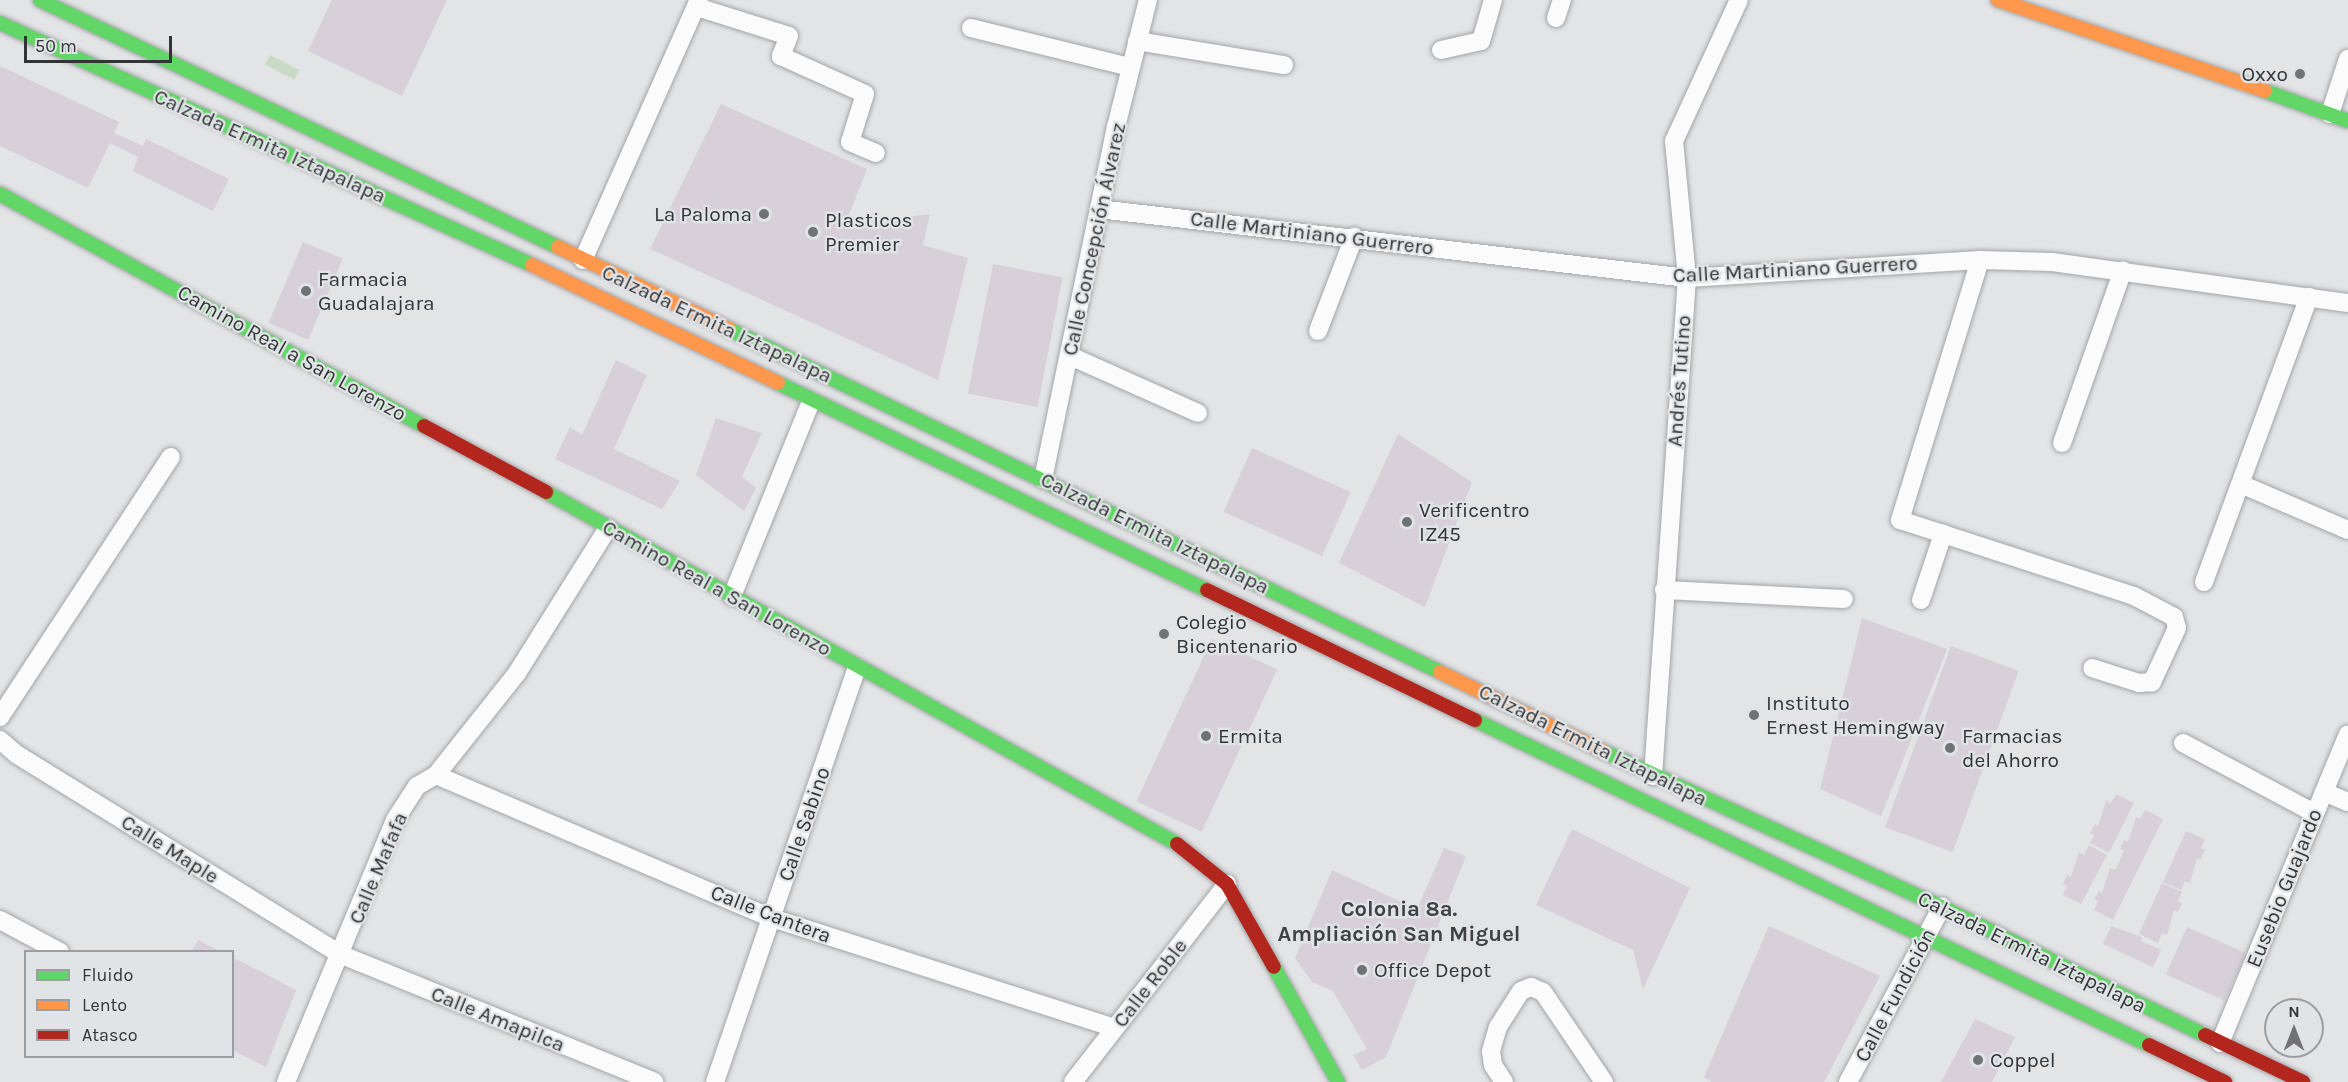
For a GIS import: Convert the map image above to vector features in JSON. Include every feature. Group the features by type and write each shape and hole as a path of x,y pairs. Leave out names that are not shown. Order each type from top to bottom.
{"main road":[{"name":"Calzada Ermita Iztapalapa","path":"40,0 1044,479 1653,776 1942,907 2303,1082"},
{"path":"1998,0 2112,36 2348,121"},
{"name":"Calzada Ermita Iztapalapa","path":"0,23 544,270 811,401 2225,1082"},
{"name":"Camino Real a San Lorenzo","path":"0,194 732,596 857,668 1187,850 1227,884 1338,1082"}],"street":[{"name":"Calle Concepción Álvarez","path":"1044,479 1099,209 1130,67 1148,0"},
{"path":"1441,50 1481,41 1493,0"},
{"path":"1556,18 1562,0"},
{"name":"Andrés Tutino","path":"1653,776 1687,278 1674,141 1739,0"},
{"path":"583,260 698,4 789,36 781,56 865,94 850,142 876,153"},
{"path":"971,28 1130,67"},
{"path":"1137,41 1284,65"},
{"path":"2330,114 2348,59"},
{"name":"Calle Martiniano Guerrero","path":"1099,209 1354,237 1687,278 1980,260 2052,262 2123,270 2348,303"},
{"path":"1318,331 1354,237"},
{"path":"1980,260 1900,520 2134,596 2174,617 2177,628 2152,682 2139,683 2092,668"},
{"path":"2061,442 2123,270"},
{"path":"2204,582 2243,485 2309,297"},
{"path":"1070,356 1198,413"},
{"path":"732,596 811,401"},
{"path":"0,717 171,457"},
{"path":"2243,485 2348,530"},
{"name":"Calle Mafafa","path":"286,1082 342,955 395,820 417,786 436,775 517,672 608,528"},
{"path":"1921,600 1943,534"},
{"path":"1664,590 1844,599"},
{"name":"Calle Sabino","path":"715,1082 857,668"},
{"name":"Eusebio Guajardo","path":"2220,1043 2348,734"},
{"name":"Calle Maple","path":"0,740 16,754 342,955"},
{"path":"2183,744 2314,813"},
{"name":"Calle Cantera","path":"436,775 772,918 1114,1028"},
{"path":"2324,792 2348,802"},
{"name":"Calle Roble","path":"1073,1082 1227,884"},
{"name":"Calle Fundición","path":"1848,1082 1942,907"},
{"path":"0,920 58,950"},
{"name":"Calle Amapilca","path":"342,955 654,1082"},
{"path":"1504,1082 1493,1065 1491,1051 1498,1027 1521,991 1532,987 1543,992 1604,1082"}],"green space":[{"path":"270,55 299,70 294,80 265,65"}],"building":[{"path":"332,0 447,0 402,96 308,51"},
{"path":"0,66 119,122 114,133 143,146 146,139 229,179 213,211 133,171 138,157 110,143 88,188 0,146"},
{"path":"721,104 867,169 845,225 930,214 923,245 968,258 938,380 650,249"},
{"name":"Farmacia Guadalajara","path":"303,242 343,259 308,340 269,323"},
{"path":"993,264 1063,278 1038,407 968,394"},
{"path":"616,360 647,375 614,449 680,481 662,509 555,459 570,427 582,435"},
{"path":"716,418 762,433 742,477 756,488 744,511 696,475"},
{"name":"Verificentro IZ45","path":"1398,434 1472,482 1425,607 1339,563"},
{"path":"1252,448 1351,492 1322,556 1224,512"},
{"path":"1862,618 1947,649 1881,816 1820,789"},
{"name":"Ermita","path":"1212,639 1277,669 1202,832 1136,801"},
{"name":"Farmacias del Ahorro","path":"1951,646 2019,671 1953,852 1885,827"},
{"path":"2116,794 2134,803 2109,853 2090,843 2094,835 2090,833 2095,824 2098,826 2106,801 2111,803"},
{"path":"2145,810 2163,819 2113,920 2094,910 2098,901 2094,900 2099,891 2102,893 2110,868 2115,870 2124,851 2120,849 2124,840 2128,842 2136,817 2140,819"},
{"path":"1572,829 1690,888 1643,989 1633,950 1536,905"},
{"path":"2186,831 2205,839 2201,848 2205,850 2201,859 2197,858 2190,883 2185,881 2181,890 2163,882"},
{"path":"2089,845 2107,855 2081,904 2063,895 2067,886 2063,884 2067,875 2071,877 2079,852 2084,855"},
{"name":"Office Depot","path":"1444,848 1466,856 1386,1057 1362,1070 1353,1055 1367,1049 1333,991 1312,982 1295,958 1332,870 1417,909"},
{"path":"2162,883 2182,892 2178,901 2182,903 2178,912 2174,910 2167,935 2162,933 2158,943 2139,934"},
{"path":"1769,926 1880,976 1824,1082 1712,1082 1704,1077"},
{"path":"2111,926 2142,937 2141,941 2161,950 2153,967 2103,944"},
{"path":"2187,927 2245,953 2224,1001 2166,975"},
{"path":"198,940 217,950 192,950"},
{"path":"234,958 296,990 266,1067 234,1051"},
{"name":"Coppel","path":"1975,1019 2015,1037 1992,1082 1941,1082"}],"traffic: fast":[{"path":"40,0 558,247"},
{"path":"0,23 532,265"},
{"path":"2265,91 2348,121"},
{"path":"0,194 424,426"},
{"path":"729,329 1440,672"},
{"path":"778,383 1207,590"},
{"path":"546,492 1177,844"},
{"path":"1475,720 2149,1045"},
{"path":"1605,752 1942,907 2205,1035"},
{"path":"1274,967 1338,1082"}],"traffic: slow":[{"path":"1998,0 2265,91"},
{"path":"558,247 729,329"},
{"path":"532,265 778,383"},
{"path":"1440,672 1605,752"}],"traffic: jam":[{"path":"424,426 546,492"},
{"path":"1207,590 1475,720"},
{"path":"1177,844 1227,884 1274,967"},
{"path":"2205,1035 2303,1082"},
{"path":"2149,1045 2225,1082"}],"place":[{"name":"Oxxo","path":"2300,74"},
{"name":"La Paloma","path":"764,214"},
{"name":"Plasticos Premier","path":"813,232"},
{"name":"Farmacia Guadalajara","path":"306,291"},
{"name":"Verificentro IZ45","path":"1407,522"},
{"name":"Colegio Bicentenario","path":"1164,634"},
{"name":"Instituto Ernest Hemingway","path":"1754,715"},
{"name":"Ermita","path":"1206,736"},
{"name":"Farmacias del Ahorro","path":"1950,748"},
{"name":"Office Depot","path":"1362,970"},
{"name":"Coppel","path":"1978,1060"}],"district":[{"name":"Colonia 8a. Ampliación San Miguel","path":"1399,922"}]}
